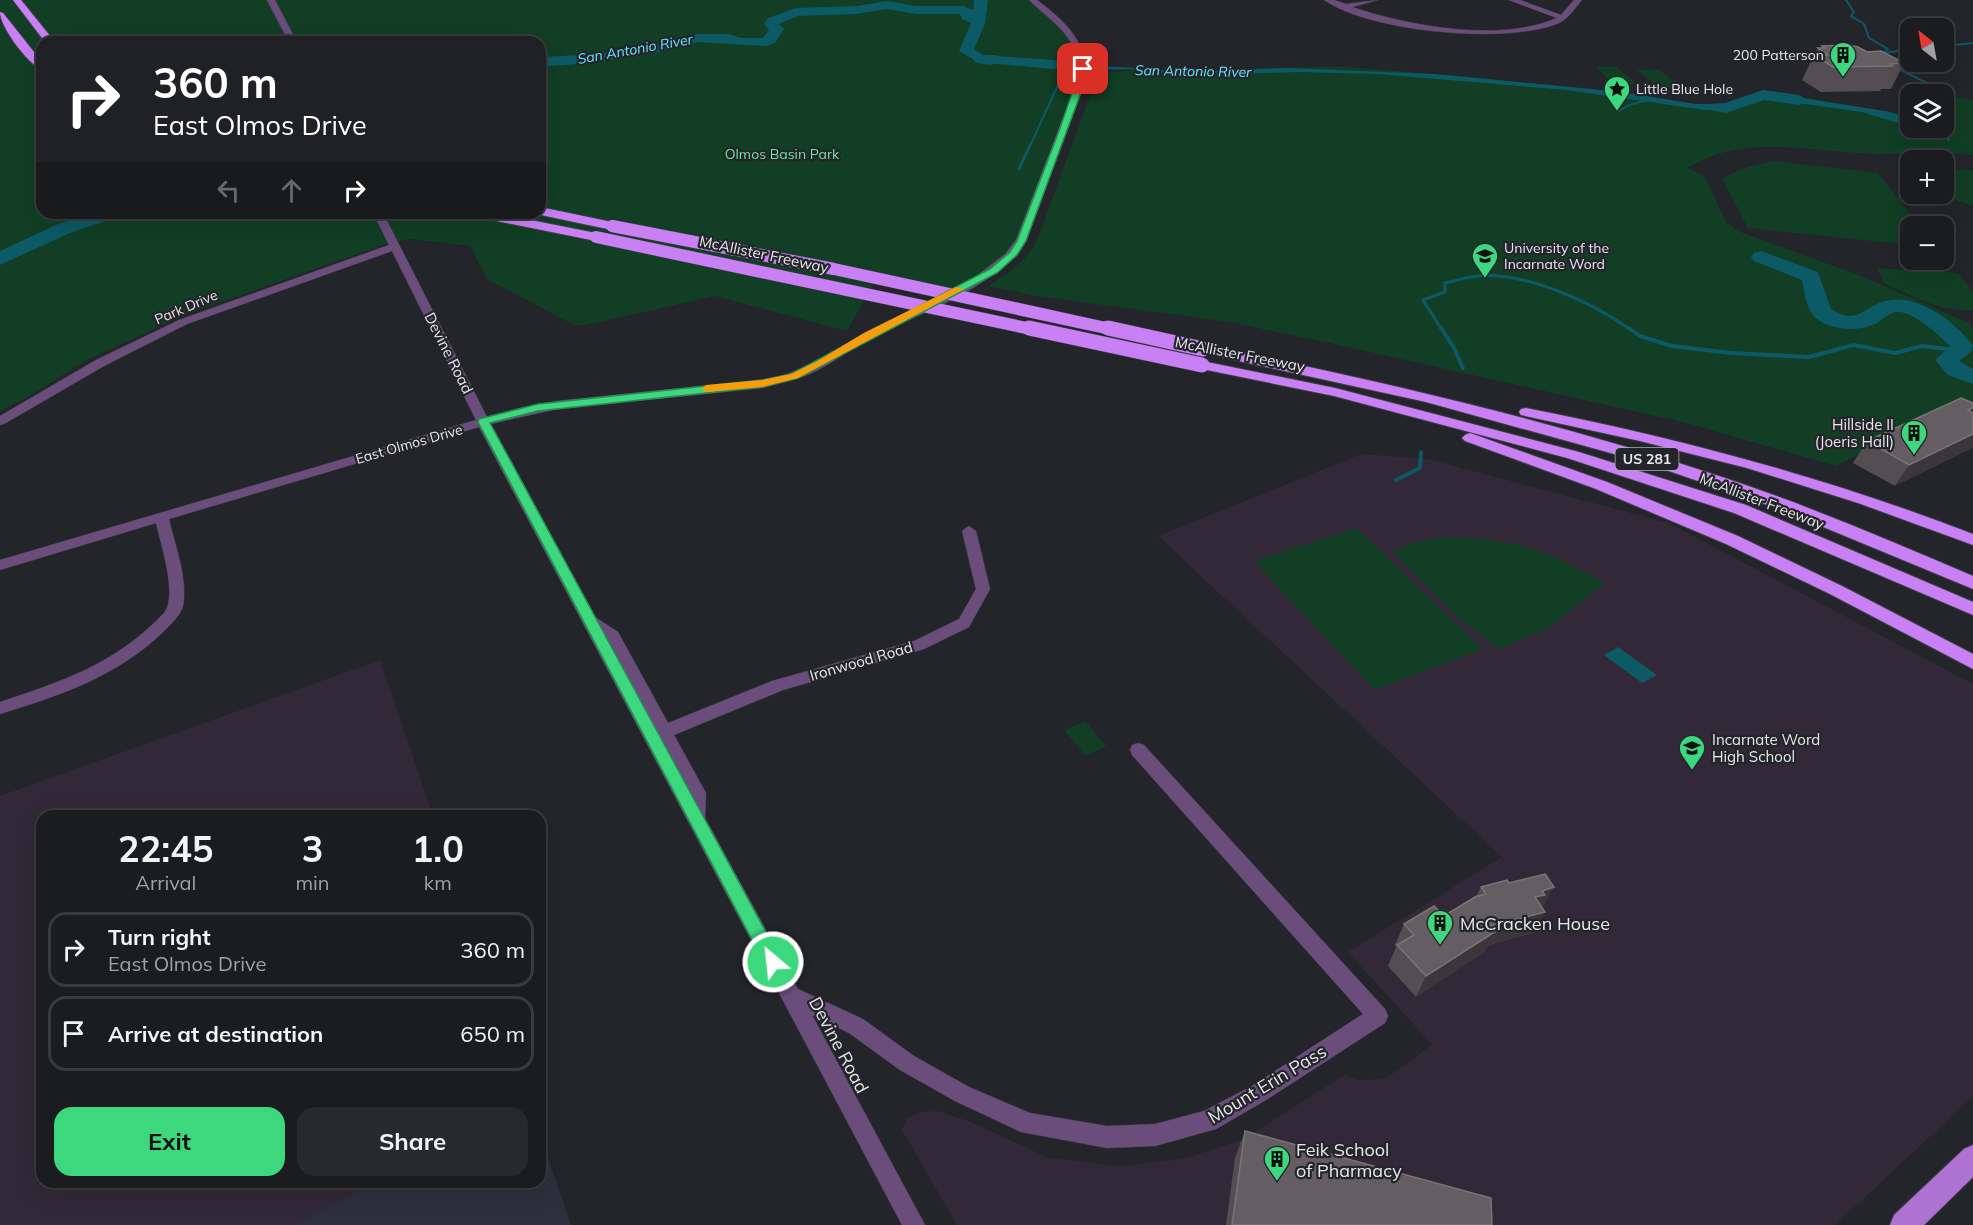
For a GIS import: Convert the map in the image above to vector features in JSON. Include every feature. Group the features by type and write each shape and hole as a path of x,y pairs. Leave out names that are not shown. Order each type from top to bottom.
{"highway":[{"path":"17,0 45,36"},
{"path":"0,15 36,62"},
{"name":"McAllister Freeway","path":"546,211 834,269 1427,396 1623,450 1792,508 1973,583"},
{"name":"McAllister Freeway","path":"506,219 1335,392 1573,455 1740,509 1973,609"},
{"path":"1310,370 1598,426 1677,446 1817,486 1973,540"},
{"path":"1335,392 1561,471 1709,531 1814,579 1973,662"}],"main road":[{"path":"1904,1225 1973,1158"}],"street":[{"path":"271,0 290,36"},
{"name":"East Olmos Drive","path":"0,565 483,422 538,408 762,384 794,376 993,271 1014,253 1021,241 1082,79 1083,69 1077,46 1066,28 1033,0"},
{"path":"1328,0 1383,19 1469,33 1517,31 1551,23 1563,18 1578,0"},
{"path":"1344,7 1374,0"},
{"path":"1513,0 1563,18"},
{"name":"Devine Road","path":"381,219 483,422 914,1225"},
{"name":"Park Drive","path":"0,421 100,363 183,322 394,246"},
{"path":"0,708 59,689 113,664 133,652 174,611 177,594 162,517"},
{"name":"Ironwood Road","path":"664,732 778,685 919,645 964,623 983,589 969,531"},
{"name":"Devine Road","path":"589,619 613,636 697,793 697,820"},
{"name":"Mount Erin Pass","path":"790,995 856,1026 907,1063 953,1089 1029,1124 1107,1137 1155,1135 1208,1122 1259,1093 1378,1016 1138,750"}],"shaded area":[{"name":"Incarnate Word High School","path":"1361,454 1428,459 1669,523 1973,684 1973,1097 1835,1225 957,1225 902,1130 907,1118 920,1112 938,1111 971,1122 1049,1158 1120,1166 1183,1159 1242,1140 1344,1075 1358,1080 1385,1079 1432,1045 1348,952 1502,857 1158,536"},
{"path":"380,660 431,810 36,810 36,1188 363,1188 291,1225 0,1225 0,796"},
{"path":"546,1152 571,1225 291,1225 363,1188 546,1188"}],"green space":[{"name":"Olmos Basin Park","path":"0,0 1028,0 1061,28 1076,54 1076,81 1017,239 1010,250 982,273 947,291 878,276 847,331 715,296 586,325 574,325 487,279 470,246 409,239 383,245 182,316 87,360 28,397 0,411"},
{"name":"University of the Incarnate Word","path":"1346,67 1484,78 1710,106 1749,105 1766,97 1790,95 1900,114 1900,138 1954,138 1956,97 1973,100 1973,155 1954,154 1954,150 1900,150 1900,154 1874,154 1803,148 1755,148 1710,157 1688,168 1705,177 1726,222 1738,231 1864,277 1969,323 1973,329 1973,422 1947,406 1836,466 1683,422 1334,344 1230,322 1036,296 988,286 1022,261 1037,240 1096,74 1135,70 1204,71"},
{"path":"1595,67 1616,67 1637,84 1615,85"},
{"path":"1659,69 1682,87 1659,88 1637,70"},
{"path":"1773,161 1878,173 1900,201 1900,204 1903,204 1912,216 1900,216 1900,244 1748,228 1722,179 1740,169"},
{"path":"1954,169 1973,170 1973,206 1954,199"},
{"path":"1878,268 1958,273 1973,291 1973,310 1937,306 1883,283"},
{"path":"1356,528 1483,649 1374,690 1254,561"},
{"path":"1447,537 1492,540 1529,548 1547,554 1604,583 1552,626 1500,649 1457,617 1392,551 1415,542"},
{"path":"1085,721 1106,746 1086,756 1064,730"}],"water":[{"path":"976,0 983,0 983,8 981,20 969,50 974,55 997,55 991,65 976,63 963,48 976,14"},
{"path":"1013,58 1145,70 1204,71 1287,68 1434,74 1622,92 1695,104 1727,104 1752,96 1753,101 1734,109 1705,110 1567,90 1377,74 1301,72 1194,75 1144,72 1132,69 1072,71 1010,65"},
{"path":"1758,93 1885,111 1900,115 1900,124 1862,112 1761,98"},
{"path":"1618,647 1657,675 1642,683 1604,655"}],"building":[{"path":"1848,45 1867,52 1881,51 1900,61 1900,63 1890,64 1893,66 1833,67 1814,55 1828,55 1818,48 1825,48 1822,46"},
{"path":"1961,398 1973,403 1973,408 1968,410 1973,413 1973,434 1909,465 1867,441"},
{"path":"1545,874 1554,887 1542,891 1545,895 1535,897 1545,912 1491,926 1496,931 1426,976 1397,945 1414,935 1404,924 1434,906 1444,916 1475,897 1486,894 1481,887"},
{"path":"1245,1131 1491,1198 1492,1225 1232,1225"}],"waterway":[{"name":"San Antonio River","path":"981,0 978,24 966,51 980,59 1051,65"},
{"path":"1846,0 1854,12 1851,16 1864,24 1869,38 1888,49 1884,52"},
{"name":"San Antonio River","path":"546,62 602,58 622,52 655,49 698,38 765,42 770,40 777,29 771,24 773,21 796,12 857,10 887,5 916,10 963,10 967,12 967,16 977,20"},
{"path":"1954,45 1973,43"},
{"path":"1878,54 1900,51"},
{"path":"1895,67 1928,84"},
{"path":"1030,146 1063,74 1074,68"},
{"name":"San Antonio River","path":"1716,107 1726,108 1763,95 1799,100"},
{"path":"1617,112 1629,105 1648,100"},
{"path":"1019,169 1030,145"},
{"name":"San Antonio River","path":"0,259 63,229 92,219"},
{"path":"1761,257 1811,276 1821,312 1839,321 1852,323 1864,321 1890,306 1899,305 1919,312 1949,333 1963,347 1946,360 1956,370 1973,377"},
{"path":"1442,330 1423,300 1445,292 1445,283 1477,276 1517,279 1558,291 1598,309 1631,330"},
{"path":"1441,328 1463,368"},
{"path":"1629,328 1640,336 1672,346 1731,353 1809,357 1854,345 1895,353 1922,346 1956,350"},
{"path":"1396,480 1420,468 1421,452"}],"slow traffic":[{"path":"706,389 762,384 794,376 820,364 867,335 959,289"}],"place":[{"name":"200 Patterson","path":"1843,78"},
{"name":"Little Blue Hole","path":"1617,112"},
{"name":"University of the Incarnate Word","path":"1485,279"},
{"name":"Hillside II (Joeris Hall)","path":"1914,456"},
{"name":"Incarnate Word High School","path":"1692,771"},
{"name":"McCracken House","path":"1440,946"},
{"name":"Feik School of Pharmacy","path":"1277,1182"}],"route":[{"path":"773,962 483,422 557,405 585,404 762,384 794,376 820,364 867,335 993,271 1014,253 1021,241 1064,131 1082,79 1083,69"}]}
